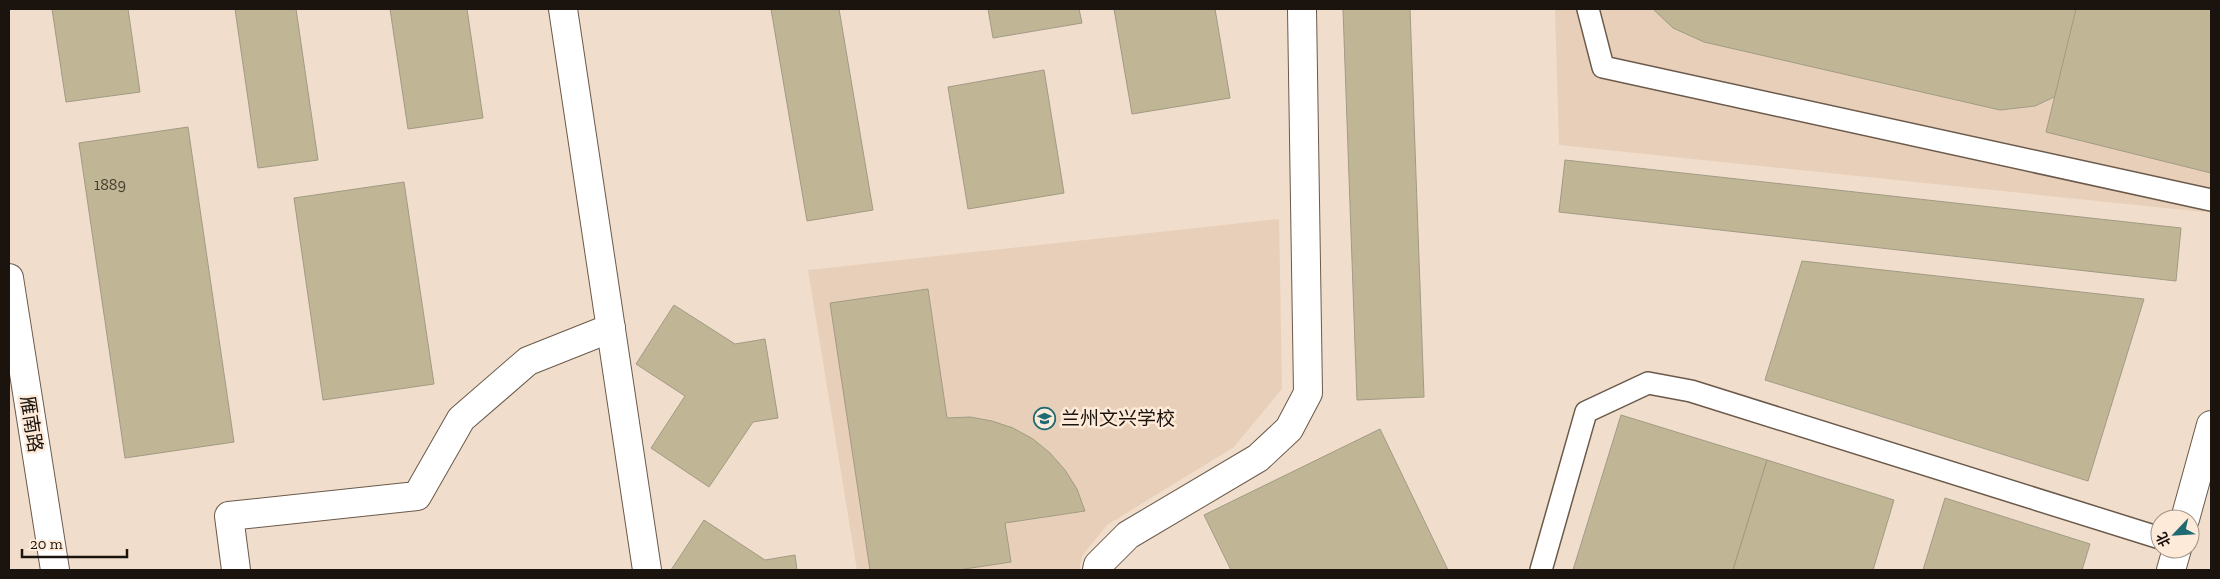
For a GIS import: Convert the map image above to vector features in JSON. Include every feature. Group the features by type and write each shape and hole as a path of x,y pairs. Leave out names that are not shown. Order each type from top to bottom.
{"street":[{"path":"563,9 647,570"},
{"path":"1098,570 1098,565 1128,535 1258,458 1290,429 1308,393 1302,9"},
{"name":"雁南路","path":"9,278 55,570"},
{"path":"236,570 229,516 417,496 461,419 528,361 611,328"},
{"path":"2188,509 2211,425"}],"lane":[{"path":"1588,9 1602,67 2211,200"},
{"path":"1541,570 1586,412 1648,383 1691,391 2150,535"}],"shaded area":[{"path":"1555,9 2211,9 2211,190 2204,212 1559,145"},
{"name":"兰州文兴学校","path":"1279,219 1282,389 1234,447 1107,525 1082,556 1079,570 857,570 808,270"}],"building":[{"path":"52,9 128,9 140,92 66,102"},
{"path":"235,9 296,9 318,160 258,168"},
{"path":"390,9 467,9 483,118 408,129"},
{"path":"771,9 839,9 873,210 807,221"},
{"path":"988,9 1079,9 1082,23 993,38"},
{"path":"1114,9 1215,9 1230,98 1132,114"},
{"path":"1343,9 1410,9 1424,397 1357,400"},
{"path":"1653,9 2114,9 2108,36 2092,67 2067,91 2035,106 2000,110 1704,42 1673,28"},
{"path":"2076,9 2211,9 2211,173 2046,132"},
{"path":"1044,70 1064,193 968,209 948,87"},
{"path":"188,127 234,442 125,458 79,143"},
{"path":"1565,160 2181,228 2176,281 1559,212"},
{"path":"404,182 434,384 323,400 294,198"},
{"path":"1802,261 2144,299 2088,481 1765,380"},
{"path":"928,289 947,418 970,417 992,421 1013,428 1033,439 1050,453 1065,470 1077,489 1085,511 1005,523 1011,562 958,570 870,570 830,303"},
{"path":"674,305 735,344 765,339 778,418 753,422 709,487 651,448 685,396 636,364"},
{"path":"1621,415 1767,460 1733,570 1573,570"},
{"path":"1380,429 1448,570 1231,570 1204,515"},
{"path":"1767,460 1894,500 1873,570 1733,570"},
{"path":"1945,498 2090,544 2082,570 1923,570"},
{"path":"704,520 765,560 795,555 797,570 671,570"}],"place":[{"name":"兰州文兴学校","path":"1045,418"}]}
